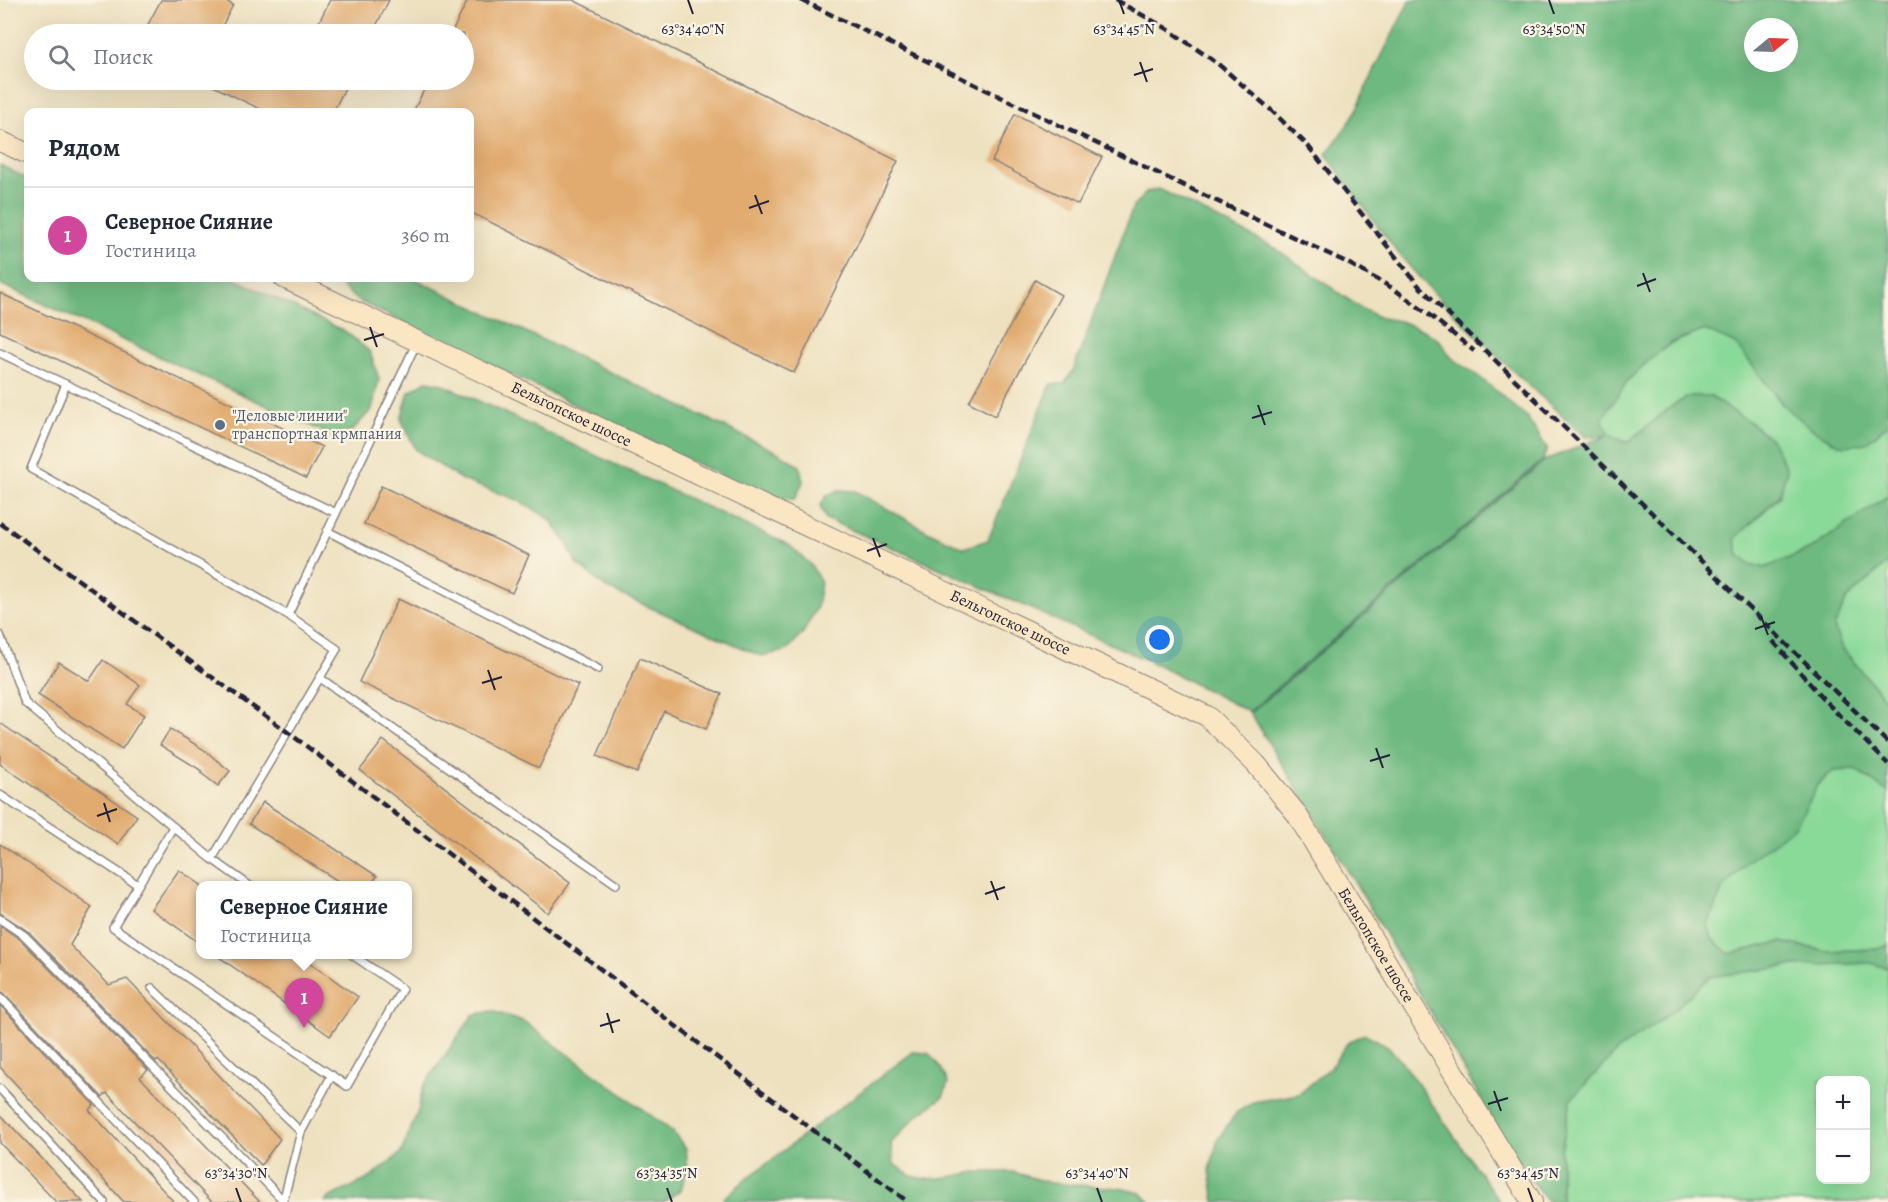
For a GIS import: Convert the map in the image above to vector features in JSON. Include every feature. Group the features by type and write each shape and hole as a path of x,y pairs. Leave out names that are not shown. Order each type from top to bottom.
{"street":[{"path":"0,141 24,152"},
{"name":"Бельгопское шоссе","path":"296,282 1207,716 1256,764 1296,813 1532,1202"}],"lane":[{"path":"288,615 417,341"},
{"path":"0,353 336,513"},
{"path":"66,384 31,469 288,615 337,649 212,859"},
{"path":"327,531 598,669"},
{"path":"0,635 25,703 212,859 244,881"},
{"path":"320,678 616,884"},
{"path":"0,795 138,885"},
{"path":"173,826 113,927 347,1086 402,989 358,959"},
{"path":"0,919 25,936 283,1201"},
{"path":"152,988 301,1132"},
{"path":"0,997 194,1202"},
{"path":"283,1201 301,1132 332,1075"},
{"path":"0,1089 104,1202"}],"green space":[{"path":"1410,0 1888,0 1888,424 1866,443 1844,446 1831,441 1783,405 1736,344 1705,330 1671,343 1645,364 1628,380 1602,419 1612,434 1628,442 1676,403 1691,396 1709,396 1750,422 1772,440 1787,470 1779,496 1735,539 1738,554 1747,563 1765,568 1811,549 1888,496 1888,562 1847,599 1834,627 1842,649 1888,702 1888,792 1855,769 1833,771 1816,786 1796,825 1748,861 1723,888 1708,924 1712,939 1729,954 1780,942 1827,951 1878,949 1888,945 1888,968 1871,963 1789,966 1709,977 1672,1012 1617,1051 1571,1099 1561,1151 1561,1202 1548,1202 1524,1171 1355,882 1250,713 1544,461 1608,435 1586,437 1522,379 1420,278 1371,218 1326,154 1354,115"},
{"path":"0,165 24,177 24,282 241,282 346,332 370,352 379,379 372,409 353,430 333,436 0,284"},
{"path":"1159,189 1275,248 1362,309 1381,318 1400,321 1425,331 1440,341 1451,357 1482,379 1527,417 1547,448 1543,460 1249,712 1160,666 826,519 820,506 827,495 839,490 855,491 929,532 964,548 988,540 1051,384 1064,384 1073,371 1133,207 1147,192"},
{"path":"338,282 421,282 779,453 800,466 803,482 795,499 772,500 357,300"},
{"path":"1705,330 1736,344 1783,405 1866,443 1888,424 1888,496 1811,549 1765,568 1747,563 1738,554 1735,539 1780,496 1772,440 1750,422 1709,396 1676,403 1628,442 1612,434 1602,419 1628,380 1645,364 1671,343"},
{"path":"426,381 442,384 789,545 810,564 821,582 817,607 803,633 786,651 761,656 608,589 577,564 550,519 518,500 462,480 416,450 401,419 409,392"},
{"path":"1888,562 1888,702 1842,648 1833,627 1847,599"},
{"path":"1855,769 1888,792 1888,945 1878,949 1827,951 1780,942 1729,954 1712,939 1708,924 1723,888 1748,861 1796,825 1816,786 1833,771"},
{"path":"1871,963 1888,968 1888,1202 1561,1202 1561,1151 1571,1099 1617,1051 1672,1012 1709,977 1789,966"},
{"path":"492,1011 523,1021 672,1131 686,1149 688,1169 680,1190 664,1202 325,1202 328,1198 370,1178 401,1153 418,1111 423,1087 473,1015"},
{"path":"1365,1034 1388,1046 1406,1067 1500,1202 1215,1202 1210,1170 1218,1139 1236,1113 1253,1102 1299,1094 1331,1067 1348,1042"},
{"path":"913,1052 928,1053 941,1068 948,1083 943,1097 917,1116 891,1143 894,1164 911,1176 926,1179 976,1172 1013,1172 1050,1183 1119,1188 1141,1193 1150,1202 724,1202 724,1198 744,1181"}],"building":[{"path":"161,0 224,0 233,5 223,24 148,24"},
{"path":"330,0 389,0 377,24 318,24"},
{"path":"468,0 573,0 898,161 794,373 474,214 474,108 415,108 424,90 474,90 474,24 456,24"},
{"path":"221,90 344,90 335,108 258,108"},
{"path":"1015,114 1102,157 1078,204 992,161"},
{"path":"1035,280 1061,295 995,416 969,402"},
{"path":"0,293 322,447 306,478 0,332"},
{"path":"381,486 529,555 512,593 364,524"},
{"path":"398,599 578,685 539,768 359,682"},
{"path":"640,658 722,694 706,729 664,711 637,773 597,756"},
{"path":"103,660 140,685 127,704 144,715 122,749 38,695 59,662 89,681"},
{"path":"0,723 137,816 118,844 0,764"},
{"path":"170,729 203,749 230,771 218,786 201,773 202,771 160,745"},
{"path":"383,740 570,883 548,913 360,770"},
{"path":"263,802 377,876 374,881 338,881 249,824"},
{"path":"0,844 92,907 70,945 109,985 127,979 280,1139 261,1165 29,932 0,913"},
{"path":"179,870 196,882 196,940 151,909"},
{"path":"0,926 21,940 148,1070 140,1077 260,1202 212,1202 107,1093 102,1097 0,991"},
{"path":"222,959 305,959 358,997 330,1036"},
{"path":"0,1005 94,1105 89,1110 174,1202 124,1202 0,1067"},
{"path":"0,1114 83,1202 56,1202 0,1143"}],"railway":[{"path":"801,0 1346,262 1394,289 1474,351"},
{"path":"1115,0 1166,28 1217,63 1270,109 1308,146 1419,286 1888,743"},
{"path":"0,523 289,733 908,1202"},
{"path":"1773,641 1825,701 1888,764"}],"place":[{"name":"\"Деловые линии\" транспортная крмпания","path":"220,425"},
{"name":"Северное Сияние","path":"304,1028"}]}
